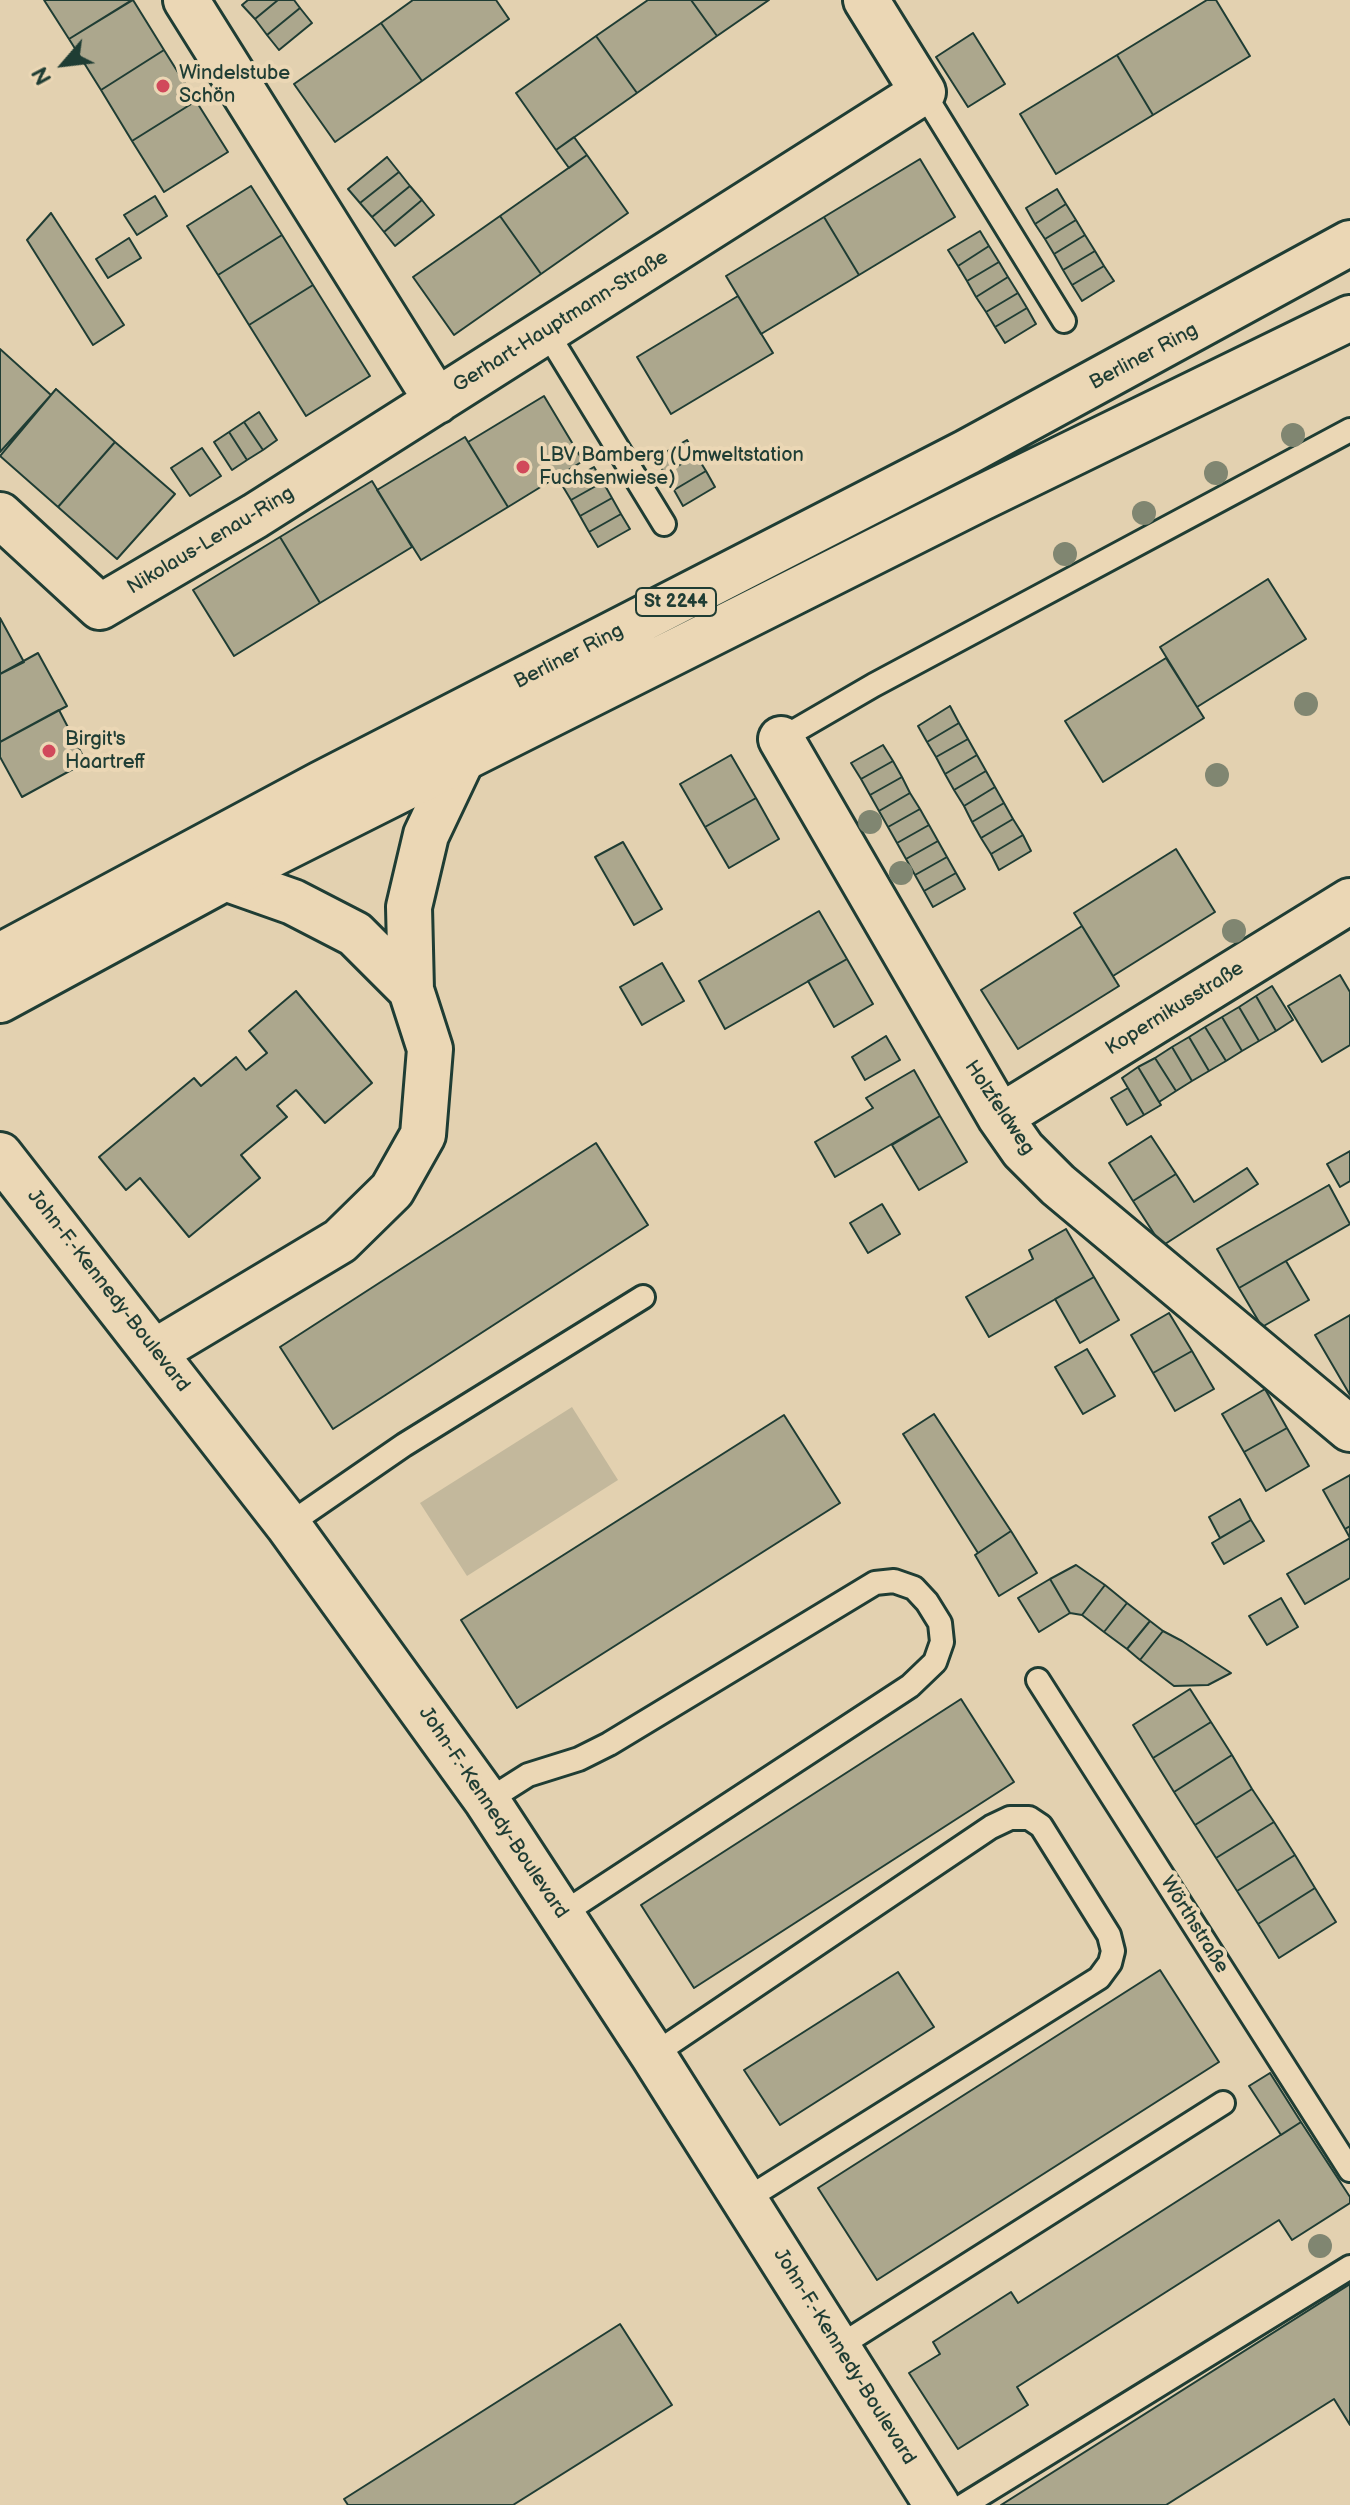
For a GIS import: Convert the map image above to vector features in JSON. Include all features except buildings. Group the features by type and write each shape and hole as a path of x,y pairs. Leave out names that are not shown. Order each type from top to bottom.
{"street":[{"name":"Gerhart-Hauptmann-Straße","path":"186,0 437,401 923,92"},
{"path":"866,0 923,92"},
{"name":"Berliner Ring","path":"0,956 321,784 953,459 1350,243"},
{"name":"St 2244","path":"0,1000 225,878 1350,318"},
{"name":"Nikolaus-Lenau-Ring","path":"2,519 100,607 255,516 437,401"},
{"name":"Holzfeldweg","path":"781,739 1000,1117 1023,1150 1058,1185 1350,1429"},
{"path":"156,1351 340,1241 392,1190 423,1135 430,1049 411,990 409,907 426,835 462,759"},
{"path":"225,878 293,902 355,934 411,990"},
{"name":"Kopernikusstraße","path":"1000,1117 1350,901"},
{"name":"John-F.-Kennedy-Boulevard","path":"0,1155 156,1351 288,1525 487,1801 653,2055 937,2505"}],"lane":[{"path":"923,92 1064,321"},
{"path":"546,331 664,524"},
{"path":"781,739 874,685 1350,430"},
{"path":"288,1525 404,1445 643,1297"},
{"path":"487,1801 528,1775 579,1759 609,1744 875,1583 894,1581 914,1588 927,1602 940,1623 942,1642 935,1662 918,1679 562,1914"},
{"name":"Wörthstraße","path":"1038,1680 1350,2170"},
{"path":"653,2055 991,1827 1010,1818 1029,1818 1041,1826 1109,1935 1113,1951 1110,1963 1099,1978 745,2200"},
{"path":"838,2347 1223,2103"},
{"path":"964,2505 1350,2267"}],"shaded area":[{"path":"572,1407 618,1480 467,1576 420,1503"}],"place":[{"name":"Windelstube Schön","path":"163,86"},
{"name":"LBV Bamberg (Umweltstation Fuchsenwiese)","path":"523,467"},
{"name":"Birgit's Haartreff","path":"49,751"}]}
